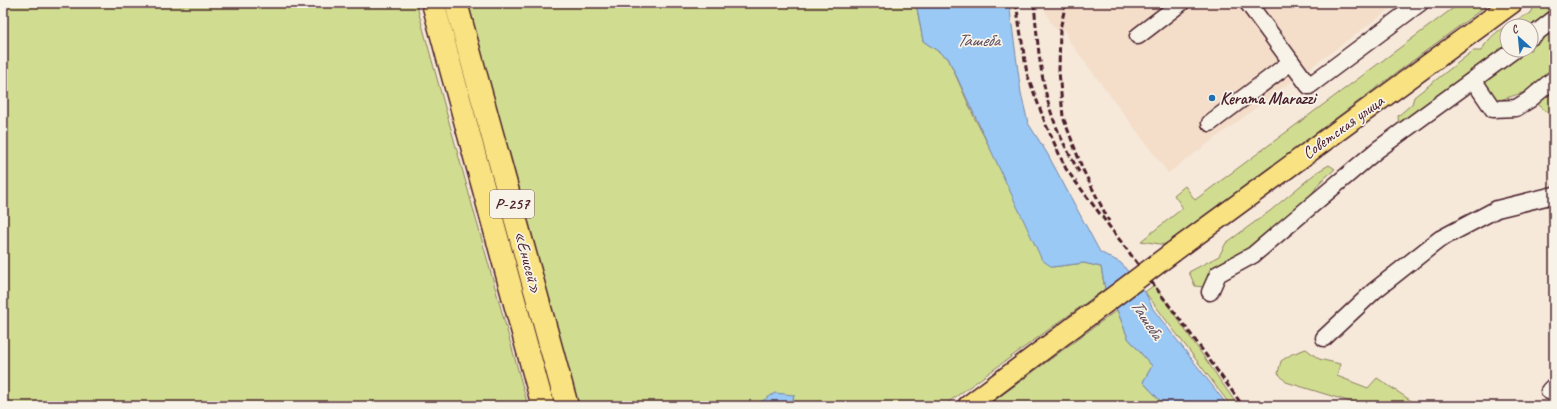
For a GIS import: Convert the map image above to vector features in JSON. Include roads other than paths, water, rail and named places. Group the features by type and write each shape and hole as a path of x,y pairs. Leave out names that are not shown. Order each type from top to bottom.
{"highway":[{"name":"«Енисей»","path":"433,3 543,406"},
{"name":"«Енисей»","path":"456,3 567,406"}],"main road":[{"name":"Советская улица","path":"968,406 1173,252 1512,3"}],"lane":[{"path":"1138,36 1181,3"},
{"path":"1248,3 1309,86 1420,3"},
{"path":"1539,31 1554,19"},
{"path":"1210,292 1218,274 1253,256 1377,150 1504,58"},
{"path":"1210,123 1292,62"},
{"path":"1474,81 1493,109 1516,108 1529,100 1554,79"},
{"path":"1324,338 1374,291 1440,239 1498,209 1554,195"}],"water":[{"name":"Ташеба","path":"916,3 1009,3 1021,93 1028,123 1047,153 1100,252 1121,263 1145,292 1153,309 1228,406 1165,406 1143,382 1152,366 1128,338 1117,310 1105,289 1101,267 1084,263 1052,267 1042,260 948,58 923,41"},
{"path":"775,393 794,395 791,406 758,406 759,403"}],"railway":[{"path":"1016,3 1027,74 1046,125 1066,169 1187,329 1243,406"},
{"path":"1034,3 1041,70 1048,102 1059,133 1079,172"},
{"path":"1066,3 1060,29 1059,71 1063,117 1083,170 1109,221"}],"place":[{"name":"Kerama Marazzi","path":"1212,98"}]}
